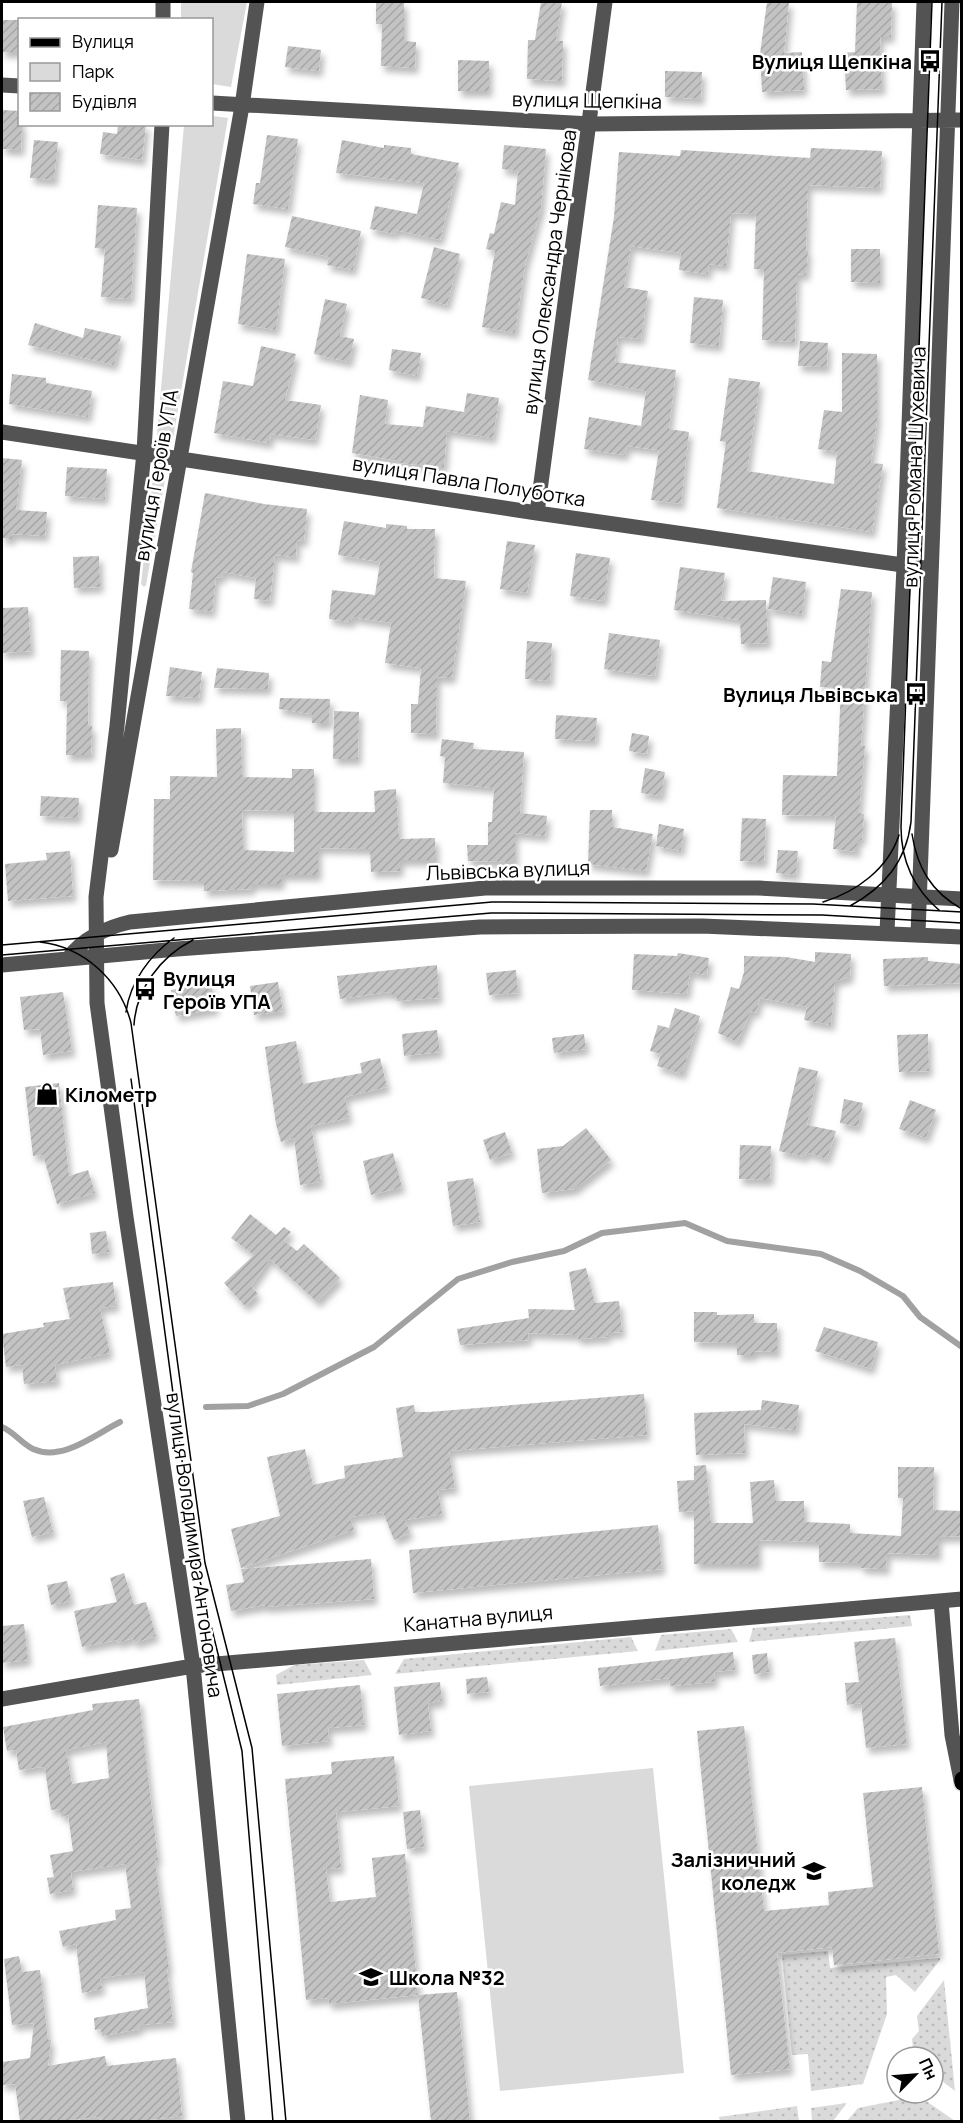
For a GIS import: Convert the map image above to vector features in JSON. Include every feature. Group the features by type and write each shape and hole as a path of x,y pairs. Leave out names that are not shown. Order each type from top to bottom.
{"street":[{"path":"162,2 163,18"},
{"name":"вулиця Героїв УПА","path":"99,933 129,741 182,458 242,106 257,2"},
{"name":"вулиця Олександра Чернікова","path":"537,513 591,124 605,2"},
{"name":"вулиця Романа Шухевича","path":"887,932 904,566 924,2"},
{"name":"вулиця Романа Шухевича","path":"918,934 931,569 955,120 952,2"},
{"path":"2,85 18,86"},
{"name":"вулиця Щепкіна","path":"213,104 591,124 955,120"},
{"name":"вулиця Героїв УПА","path":"99,956 97,888 117,726 144,452 162,126"},
{"name":"вулиця Павла Полуботка","path":"2,432 537,513 931,569"},
{"name":"Львівська вулиця","path":"69,959 77,948 116,925 153,919 485,888 714,887 962,899"},
{"path":"2,965 480,927 702,926 887,932 962,937"},
{"name":"вулиця Володимира Антоновича","path":"99,956 97,1003 126,1217 193,1666 238,2121"},
{"name":"Канатна вулиця","path":"2,1699 193,1666 962,1599"},
{"path":"941,1601 952,1735 961,1781"}],"green space":[{"path":"181,2 247,2 231,87 213,84 213,18 181,18"},
{"path":"213,116 228,118 173,438 163,439 157,435 184,126 213,126"},
{"path":"160,475 165,480 144,587 141,584 153,477"},
{"path":"910,1615 912,1626 749,1642 753,1628"},
{"path":"731,1629 738,1642 655,1651 661,1635"},
{"path":"631,1637 638,1651 395,1674 404,1659"},
{"path":"364,1660 372,1675 277,1685 276,1675 294,1665"},
{"path":"653,1768 684,2073 500,2091 469,1786"},
{"path":"828,1951 830,1968 940,1958 940,1960 915,1992 896,1975 886,1977 887,2014 863,2084 811,2091 808,2054 792,2055 782,1955"},
{"path":"944,1980 955,2091 945,2083 945,2045 913,2045 912,2039 919,2031 917,2016"},
{"path":"847,2103 833,2121 812,2121 811,2108"},
{"path":"885,2103 885,2105 932,2105 955,2121 847,2121 858,2108"},
{"path":"797,2106 799,2121 720,2121 719,2117"}],"building":[{"path":"376,2 404,2 404,41 416,42 415,68 381,66 382,24 376,24"},
{"path":"541,2 562,2 556,41 563,41 562,81 527,79 528,40 535,40"},
{"path":"767,2 789,2 784,53 802,52 804,90 762,92 760,54"},
{"path":"857,2 892,2 891,37 880,37 882,89 846,90 844,53 855,52"},
{"path":"2,20 18,20 18,52 2,52"},
{"path":"288,46 321,50 319,71 285,67"},
{"path":"458,60 489,61 489,91 458,91"},
{"path":"665,71 702,72 701,99 665,97"},
{"path":"2,110 18,111 18,126 22,126 21,150 2,149"},
{"path":"118,126 146,126 142,160 100,154 103,132 117,134"},
{"path":"267,135 298,139 288,209 253,204 256,183 260,183"},
{"path":"34,140 58,142 54,180 30,178"},
{"path":"342,140 384,148 384,145 411,148 411,154 459,163 440,240 396,230 395,234 370,229 375,206 417,214 424,183 336,173"},
{"path":"504,145 546,149 541,208 525,265 515,333 482,327 495,251 486,249 490,233 494,234 501,202 515,205 518,171 502,169"},
{"path":"811,148 882,151 880,188 808,185 806,251 808,251 806,275 797,274 795,342 762,340 764,270 754,269 756,214 731,213 726,266 709,264 708,274 679,270 681,253 631,246 624,287 648,291 641,339 618,337 615,362 676,370 669,429 689,432 681,504 651,500 659,450 627,446 625,455 584,449 589,417 641,426 646,391 588,380 614,217 619,152 680,156 681,150 810,158"},
{"path":"98,205 137,208 131,299 101,297 105,249 95,248"},
{"path":"292,216 361,231 353,270 327,265 329,257 285,247"},
{"path":"434,247 460,254 447,305 421,298"},
{"path":"851,249 880,249 880,283 851,282"},
{"path":"247,254 285,259 276,330 238,324"},
{"path":"694,297 723,300 719,346 690,343"},
{"path":"325,299 347,304 340,336 354,339 349,362 314,354"},
{"path":"35,323 83,338 85,328 121,336 114,365 28,345"},
{"path":"800,341 828,343 827,367 798,366"},
{"path":"261,346 296,354 285,400 321,405 315,440 271,434 269,443 214,433 223,381 253,386"},
{"path":"392,349 421,353 417,376 389,370"},
{"path":"842,353 877,354 877,420 871,463 883,464 872,532 717,508 726,442 720,441 729,378 760,382 747,471 834,484 837,452 818,449 824,410 842,412"},
{"path":"12,374 46,378 46,383 92,391 88,417 9,404"},
{"path":"467,393 499,398 493,438 447,431 444,467 399,463 399,461 352,453 360,395 388,400 385,424 423,427 426,406 464,412"},
{"path":"2,458 22,460 16,510 47,512 45,536 12,534 12,539 2,538"},
{"path":"67,467 107,469 105,499 65,496"},
{"path":"205,493 307,509 304,541 297,540 296,557 275,555 270,601 254,599 256,578 223,572 222,578 216,577 212,612 189,609 193,573 191,572"},
{"path":"344,521 386,528 386,524 407,526 407,529 435,529 434,578 466,581 452,678 437,677 436,734 411,733 411,704 418,704 421,668 385,663 391,623 352,617 351,622 329,619 332,590 375,595 380,562 338,555"},
{"path":"507,541 535,545 527,593 500,589"},
{"path":"576,553 610,558 604,601 570,596"},
{"path":"99,556 100,587 74,588 73,557"},
{"path":"680,567 725,573 721,601 766,600 768,643 741,644 740,620 674,610"},
{"path":"773,577 806,582 802,614 768,609"},
{"path":"841,589 872,592 861,746 865,746 859,813 864,814 862,840 857,840 857,852 833,849 836,816 782,815 783,775 837,776 841,688 820,687 822,661 831,662"},
{"path":"28,607 31,651 2,653 2,608"},
{"path":"609,633 660,640 655,676 604,669"},
{"path":"527,641 552,643 550,681 525,679"},
{"path":"61,650 89,651 88,726 92,726 91,755 66,755 67,701 60,701"},
{"path":"170,667 202,672 199,698 166,696"},
{"path":"217,668 269,673 268,689 214,688"},
{"path":"280,698 330,699 329,723 312,723 312,714 279,709"},
{"path":"334,711 359,712 358,759 333,759"},
{"path":"556,715 597,718 595,741 555,739"},
{"path":"241,728 242,777 292,778 292,769 314,769 314,812 375,812 374,791 396,789 399,839 435,838 436,860 400,860 400,871 371,872 370,849 318,848 318,875 281,875 281,884 252,884 252,889 204,891 204,881 153,880 154,799 170,799 170,776 217,777 216,729","holes":["242,810 294,811 294,852 243,850"]},
{"path":"632,733 649,736 647,754 629,751"},
{"path":"442,739 474,743 473,749 524,752 520,813 547,816 545,836 515,833 515,862 468,861 467,845 488,845 488,822 492,822 494,788 443,783 445,757 440,756"},
{"path":"645,768 665,772 661,796 641,793"},
{"path":"41,796 79,798 78,818 40,816"},
{"path":"590,810 612,810 612,827 653,834 646,871 588,864"},
{"path":"742,818 766,819 764,862 740,861"},
{"path":"659,824 684,829 681,851 656,846"},
{"path":"778,850 798,851 796,875 776,873"},
{"path":"70,851 73,896 8,901 5,864 47,860 46,853"},
{"path":"815,952 851,954 850,977 835,981 831,1025 804,1020 807,1007 760,998 756,1013 751,1011 737,1042 718,1033 731,987 739,989 744,972 744,956 786,957 815,962"},
{"path":"678,953 709,958 707,975 690,972 687,994 632,990 634,954 677,956"},
{"path":"928,957 928,961 962,964 962,983 884,986 883,959"},
{"path":"437,965 439,998 397,1001 397,994 388,994 388,992 340,999 337,976"},
{"path":"516,970 518,993 489,995 486,973"},
{"path":"278,982 283,1011 254,1015 250,986"},
{"path":"211,983 216,1009 176,1016 171,990"},
{"path":"63,992 72,1051 43,1055 40,1029 24,1030 20,997"},
{"path":"675,1008 700,1016 682,1074 657,1066 661,1054 650,1051 658,1025 669,1028"},
{"path":"437,1030 440,1052 404,1056 402,1034"},
{"path":"584,1034 586,1049 554,1053 552,1038"},
{"path":"928,1034 929,1071 899,1072 897,1035"},
{"path":"296,1041 303,1084 362,1073 360,1063 380,1058 387,1087 345,1097 349,1118 311,1126 321,1182 300,1185 294,1138 281,1142 276,1124 265,1047"},
{"path":"799,1067 818,1071 807,1125 836,1131 827,1159 806,1152 805,1157 779,1151"},
{"path":"59,1083 69,1176 88,1170 95,1193 57,1204 43,1155 33,1156 25,1087"},
{"path":"844,1099 863,1103 858,1127 840,1123"},
{"path":"910,1100 936,1110 926,1138 899,1129"},
{"path":"586,1128 611,1160 574,1189 542,1193 537,1149 563,1146"},
{"path":"505,1132 512,1153 490,1160 483,1140"},
{"path":"740,1145 771,1146 770,1180 739,1179"},
{"path":"393,1153 402,1187 371,1195 363,1161"},
{"path":"473,1178 480,1222 453,1226 447,1182"},
{"path":"250,1214 276,1235 284,1227 291,1232 284,1241 297,1251 304,1244 340,1278 317,1302 270,1259 251,1286 258,1294 245,1306 224,1283 254,1255 231,1238"},
{"path":"106,1231 109,1252 92,1254 90,1233"},
{"path":"586,1268 595,1303 619,1301 622,1332 607,1333 608,1337 578,1339 577,1335 528,1333 529,1340 460,1345 457,1329 529,1318 528,1309 575,1310 569,1272"},
{"path":"113,1282 116,1306 100,1308 110,1353 55,1365 57,1381 24,1384 22,1365 6,1367 2,1334 44,1327 43,1323 70,1319 63,1288"},
{"path":"694,1312 717,1312 717,1315 754,1314 754,1323 777,1323 777,1352 754,1351 754,1355 737,1355 737,1343 694,1342"},
{"path":"824,1327 878,1342 871,1369 815,1351"},
{"path":"644,1394 647,1435 449,1451 455,1488 438,1490 442,1514 405,1520 410,1533 394,1540 383,1512 350,1517 354,1530 241,1568 231,1529 280,1516 267,1457 305,1449 313,1485 345,1478 344,1466 403,1457 396,1408 414,1405 415,1412 429,1412"},
{"path":"762,1400 799,1405 796,1430 744,1424 745,1453 696,1455 694,1413 761,1410"},
{"path":"706,1465 711,1523 753,1523 750,1482 774,1480 776,1501 804,1501 804,1522 850,1524 850,1533 901,1536 903,1498 898,1498 898,1467 934,1467 933,1510 962,1511 962,1536 938,1537 938,1555 887,1553 886,1569 861,1568 861,1563 819,1562 819,1542 758,1540 758,1564 694,1564 694,1511 679,1512 677,1481 694,1480 694,1466"},
{"path":"44,1497 53,1532 32,1537 23,1501"},
{"path":"658,1525 662,1569 413,1593 409,1550"},
{"path":"371,1559 374,1599 265,1607 265,1605 231,1611 226,1585 244,1582 241,1569"},
{"path":"124,1573 134,1605 146,1602 156,1636 134,1643 133,1638 118,1643 117,1640 82,1647 74,1611 117,1602 110,1578"},
{"path":"67,1581 71,1601 51,1605 47,1585"},
{"path":"24,1624 28,1660 2,1663 2,1626"},
{"path":"895,1638 907,1744 866,1748 861,1703 847,1705 845,1683 859,1682 854,1642"},
{"path":"733,1652 735,1670 714,1672 715,1682 670,1686 669,1678 600,1686 598,1668"},
{"path":"767,1653 769,1672 754,1674 752,1655"},
{"path":"487,1677 489,1692 467,1694 466,1679"},
{"path":"440,1682 442,1701 428,1703 431,1731 399,1735 394,1687"},
{"path":"360,1685 364,1725 328,1728 329,1741 282,1746 277,1694"},
{"path":"139,1699 158,1860 155,1860 169,1969 167,1969 173,2022 139,2025 140,2029 102,2036 101,2029 95,2030 94,2018 148,2008 144,1972 100,1978 102,1989 82,1993 76,1944 63,1947 59,1931 116,1920 115,1910 131,1908 125,1864 71,1872 73,1890 50,1894 47,1878 54,1877 50,1855 73,1851 68,1815 61,1817 60,1809 51,1810 45,1769 42,1767 19,1770 16,1750 7,1751 3,1727 93,1710 92,1704","holes":["106,1742 109,1778 72,1784 66,1750"]},
{"path":"744,1726 764,1911 829,1905 828,1892 873,1887 863,1793 922,1787 939,1954 834,1965 832,1947 777,1953 790,2069 731,2075 697,1731"},
{"path":"394,1756 399,1806 336,1812 341,1868 326,1869 330,1902 376,1897 372,1858 405,1854 418,1995 329,2004 328,1998 306,2000 285,1779 332,1774 331,1762"},
{"path":"420,1810 424,1847 407,1849 403,1812"},
{"path":"19,1956 22,1972 40,1970 48,2040 51,2040 48,2066 105,2056 107,2066 176,2058 182,2116 140,2121 101,2121 100,2117 62,2121 20,2121 15,2084 2,2085 2,2062 30,2058 34,2023 12,2025 4,1959"},
{"path":"457,1992 470,2121 431,2121 418,1995"}],"waterway":[{"path":"206,1407 248,1406 283,1394 374,1347 458,1279 512,1262 564,1251 602,1233 685,1223 727,1241 821,1254 860,1271 903,1296 920,1317 962,1347"},
{"path":"2,1427 33,1449 55,1452 78,1445 120,1422"}],"tram line":[{"path":"932,2 901,827 903,851 911,874 923,893 940,911"},
{"path":"850,906 874,890 892,872 904,849 911,822 942,2"},
{"path":"912,834 914,846 927,878 942,895 962,909"},
{"path":"823,902 847,892 869,878 887,858 899,835"},
{"path":"2,945 492,902 813,904 962,912"},
{"path":"2,955 491,913 822,915 962,923"},
{"path":"126,1012 132,990 142,970 174,938"},
{"path":"134,1025 140,999 152,975 171,955 193,940"},
{"path":"40,942 71,951 98,968 118,993 131,1023 205,1563 252,1748 286,2122"},
{"path":"131,1079 196,1565 242,1751 273,2122"}],"place":[{"name":"Вулиця Щепкіна","path":"930,61"},
{"name":"Вулиця Львівська","path":"916,694"},
{"name":"Вулиця Героїв УПА","path":"145,989"},
{"name":"Кілометр","path":"47,1094"},
{"name":"Залізничний коледж","path":"814,1871"},
{"name":"Школа №32","path":"371,1977"}]}
